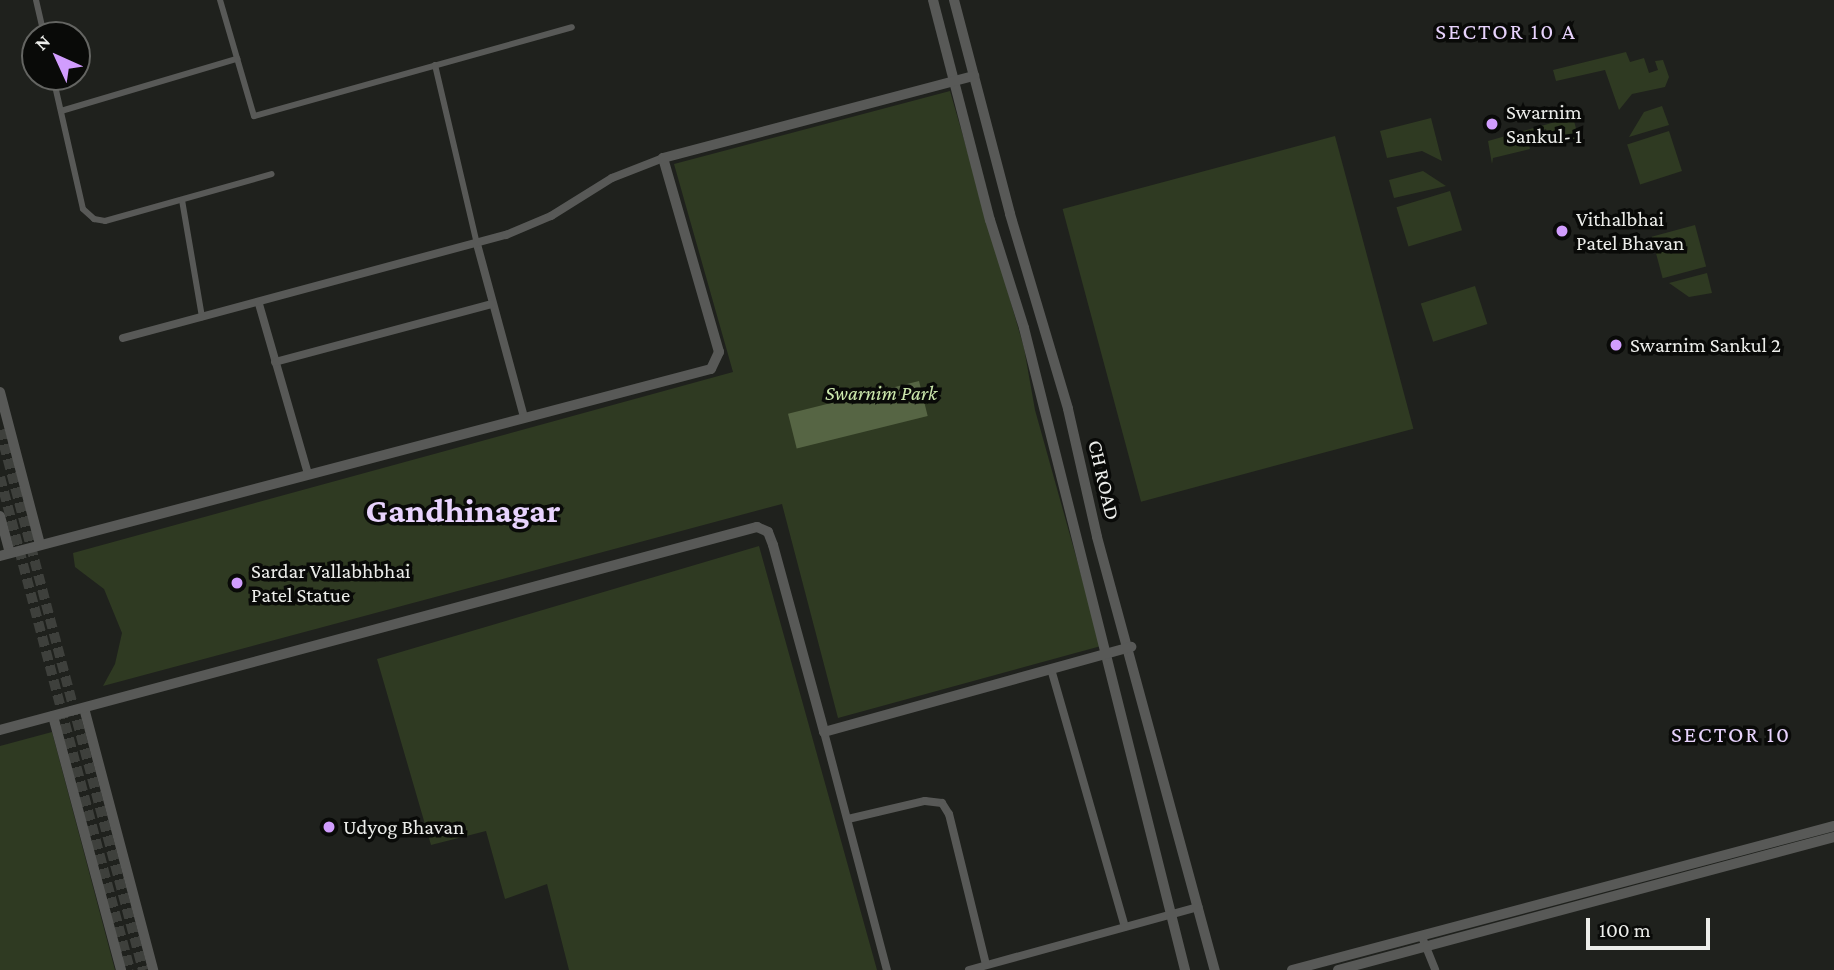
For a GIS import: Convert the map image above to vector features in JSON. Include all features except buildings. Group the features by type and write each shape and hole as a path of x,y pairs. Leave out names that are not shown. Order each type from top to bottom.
{"street":[{"path":"36,0 41,21"},
{"path":"220,0 254,116 572,27"},
{"name":"CH ROAD","path":"933,0 990,220 1024,328 1185,970"},
{"name":"CH ROAD","path":"954,0 1215,970"},
{"path":"61,111 237,59"},
{"path":"435,65 491,304 524,417"},
{"path":"123,338 477,244 551,216 612,178 663,159 974,76"},
{"path":"56,91 87,215 105,221 272,174"},
{"path":"0,516 5,555 711,369 718,360 663,159"},
{"path":"182,200 202,317"},
{"path":"259,304 308,474"},
{"path":"275,362 491,304"},
{"path":"0,392 40,545"},
{"path":"0,730 757,527 768,532 773,545 887,970"},
{"path":"824,732 1130,647"},
{"path":"1051,669 1125,927"},
{"path":"84,708 153,970"},
{"path":"53,716 121,970"},
{"path":"848,819 925,800 942,803 949,814 986,965"},
{"path":"1338,970 1425,941 1834,826"},
{"path":"1292,970 1425,941 1834,837"},
{"path":"969,970 1198,907"},
{"path":"1425,941 1435,970"}],"green space":[{"path":"1626,52 1630,62 1644,58 1649,73 1658,70 1655,61 1663,60 1669,77 1665,87 1632,94 1619,110 1605,70 1556,81 1553,70"},
{"name":"Swarnim Park","path":"950,91 1024,348 1035,410 1101,646 838,718 782,504 103,686 115,664 122,633 104,589 75,567 73,553 733,372 674,164"},
{"path":"1662,106 1669,125 1629,137 1644,112"},
{"path":"1573,117 1579,140 1573,142 1571,136 1550,143 1546,129 1527,135 1530,149 1493,158 1492,164 1488,141"},
{"path":"1431,118 1442,161 1422,151 1387,158 1380,131"},
{"path":"1669,131 1682,171 1640,185 1627,145"},
{"path":"1335,136 1413,429 1141,502 1063,209"},
{"path":"1423,171 1446,186 1394,198 1389,180"},
{"path":"1450,191 1462,230 1408,247 1396,207"},
{"path":"1695,225 1706,267 1663,278 1652,237"},
{"path":"1707,273 1712,293 1689,297 1669,283"},
{"path":"1475,286 1487,324 1433,342 1421,304"},
{"path":"759,546 877,970 569,970 547,884 505,899 486,831 431,845 377,659"},
{"path":"52,732 115,970 0,970 0,746"}],"shaded area":[{"path":"919,381 928,416 797,449 788,414"}],"tunnel":[{"path":"0,430 143,970"},
{"path":"0,477 130,970"}],"place":[{"name":"Swarnim Sankul- 1","path":"1492,124"},
{"name":"Vithalbhai Patel Bhavan","path":"1562,231"},
{"name":"Swarnim Sankul 2","path":"1616,345"},
{"name":"Sardar Vallabhbhai Patel Statue","path":"237,583"},
{"name":"Udyog Bhavan","path":"329,827"}],"district":[{"name":"SECTOR 10 A","path":"1506,31"},
{"name":"Gandhinagar","path":"463,511"},
{"name":"SECTOR 10","path":"1731,734"}]}
